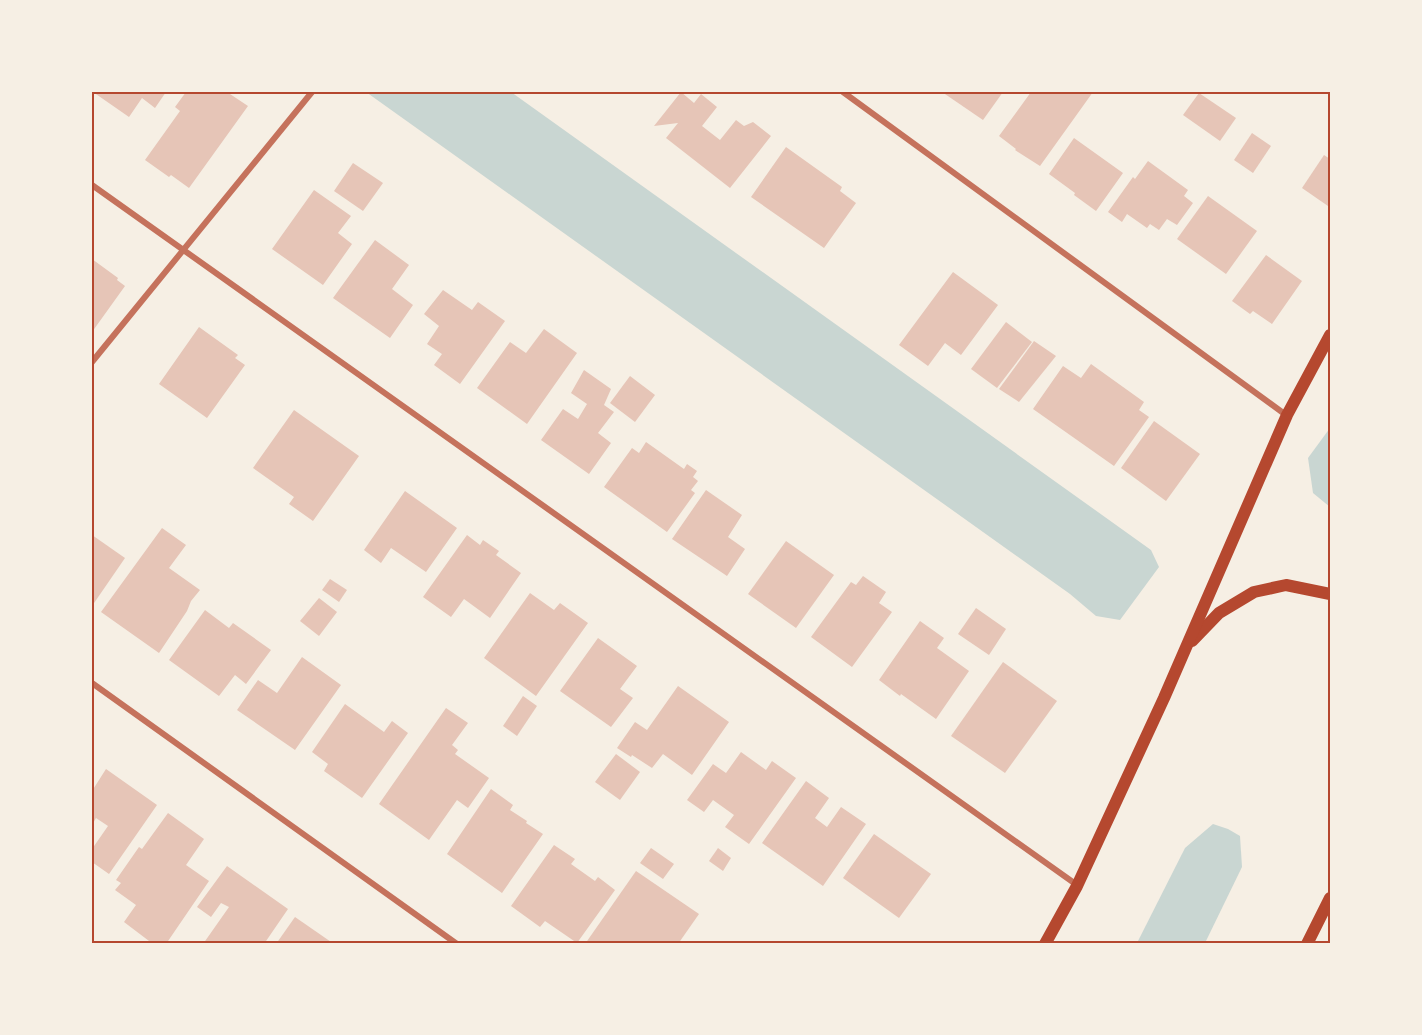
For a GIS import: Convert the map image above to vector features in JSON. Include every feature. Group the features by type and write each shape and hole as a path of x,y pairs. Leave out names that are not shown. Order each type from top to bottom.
{"main road":[{"path":"1044,944 1077,886 1186,648 1287,415 1330,335"},
{"path":"1186,648 1219,613 1254,592 1286,585 1330,594"},
{"path":"1307,944 1330,898"}],"street":[{"path":"92,362 312,92"},
{"path":"843,92 1287,415"},
{"path":"92,185 1077,886"},
{"path":"92,683 457,944"}],"shaded area":[{"path":"366,92 511,92 1151,550 1159,567 1120,620 1096,616 1070,594"},
{"path":"1330,428 1330,507 1313,493 1308,458"},
{"path":"1213,824 1240,836 1242,867 1205,943 1137,943 1185,848"}],"building":[{"path":"93,92 166,92 155,108 142,98 129,117"},
{"path":"186,92 227,92 248,106 189,188 145,160 180,111 175,107"},
{"path":"681,92 694,103 701,94 717,107 702,126 720,140 736,120 744,126 753,122 771,136 730,188 666,138 678,123 654,126"},
{"path":"942,92 1003,92 983,120"},
{"path":"1031,92 1093,92 1040,166 1015,150 999,136"},
{"path":"1199,93 1236,118 1220,141 1183,115"},
{"path":"1252,133 1271,146 1253,173 1234,160"},
{"path":"1074,138 1123,173 1096,211 1049,174"},
{"path":"786,147 842,187 840,191 856,203 824,248 751,197"},
{"path":"1324,155 1330,159 1330,204 1328,206 1302,188"},
{"path":"1148,161 1188,190 1184,196 1193,203 1177,225 1167,219 1159,230 1150,224 1147,228 1127,214 1122,222 1108,212 1133,177 1135,179"},
{"path":"353,163 383,183 363,211 334,191"},
{"path":"314,190 351,216 338,233 352,244 323,285 272,249"},
{"path":"1208,196 1257,231 1226,274 1177,239"},
{"path":"375,240 409,265 392,289 413,305 390,338 333,298"},
{"path":"1266,255 1302,281 1272,324 1253,311 1250,314 1232,301"},
{"path":"92,259 125,286 92,332"},
{"path":"953,272 998,305 961,355 945,343 928,366 899,345"},
{"path":"443,290 472,310 478,302 505,321 460,384 434,365 442,354 427,344 439,326 424,314"},
{"path":"1006,322 1032,342 997,388 971,369"},
{"path":"199,327 238,355 235,358 245,365 207,418 159,384"},
{"path":"544,329 577,353 527,424 477,388 510,342 526,353"},
{"path":"1034,341 1056,356 1019,402 999,389"},
{"path":"1091,364 1144,402 1139,410 1149,417 1114,466 1033,409 1063,366 1081,378"},
{"path":"584,370 611,389 604,405 614,412 598,433 611,443 589,474 541,440 563,409 578,419 587,404 571,393"},
{"path":"630,376 655,395 635,422 610,403"},
{"path":"294,410 359,456 313,521 289,504 294,497 253,468"},
{"path":"1154,421 1200,454 1166,501 1121,468"},
{"path":"646,442 684,469 687,464 697,471 693,477 698,481 691,490 695,493 667,532 604,487 632,448 639,453"},
{"path":"706,490 742,515 728,537 745,549 727,576 672,539"},
{"path":"405,491 457,528 426,572 391,548 381,563 364,550"},
{"path":"162,528 186,545 169,568 200,590 159,653 101,612"},
{"path":"92,535 125,558 92,606"},
{"path":"467,535 480,545 483,540 499,551 496,555 521,573 490,618 464,599 451,617 423,597"},
{"path":"786,541 834,575 796,628 748,594"},
{"path":"863,576 886,592 879,603 892,612 852,667 811,637 851,582 856,585"},
{"path":"330,579 347,590 339,602 322,590"},
{"path":"530,593 554,610 560,603 588,623 536,696 484,658"},
{"path":"319,598 337,612 319,636 300,621"},
{"path":"976,608 1006,629 989,655 958,634"},
{"path":"205,610 229,628 233,623 271,650 246,684 235,675 219,696 169,660"},
{"path":"920,621 944,638 937,648 969,671 936,719 879,680"},
{"path":"598,638 637,666 620,689 633,698 611,727 560,691"},
{"path":"302,657 341,685 295,750 237,710 258,680 277,693"},
{"path":"1003,662 1057,701 1005,773 951,736"},
{"path":"678,686 729,722 692,775 663,754 652,768 617,748 635,722 647,730"},
{"path":"523,696 537,706 517,736 503,726"},
{"path":"345,704 384,732 392,721 408,733 362,798 324,771 328,764 312,752"},
{"path":"446,708 468,723 452,745 458,750 455,754 489,778 468,808 457,800 429,840 379,804"},
{"path":"741,752 766,770 772,761 796,778 749,844 725,827 734,815 713,800 704,812 687,800 713,764 726,773"},
{"path":"616,754 640,772 620,800 595,782"},
{"path":"106,769 157,805 109,874 92,862 92,849 108,826 96,818 92,825 92,791"},
{"path":"806,781 829,798 815,818 827,827 841,807 866,824 823,886 762,843"},
{"path":"491,789 513,805 510,810 543,834 502,893 447,854"},
{"path":"168,813 204,839 186,865 209,881 166,944 153,944 124,922 136,905 115,890 121,883 116,880 139,847 142,849"},
{"path":"874,834 931,874 899,918 843,878"},
{"path":"554,845 575,859 571,864 595,881 598,877 615,890 577,943 545,921 540,927 511,906"},
{"path":"651,848 674,864 663,879 640,863"},
{"path":"718,848 731,858 723,871 709,861"},
{"path":"227,866 288,909 264,944 203,944 229,907 221,903 211,917 197,907"},
{"path":"636,871 699,914 678,944 585,944"},
{"path":"295,917 334,944 276,944"}]}
